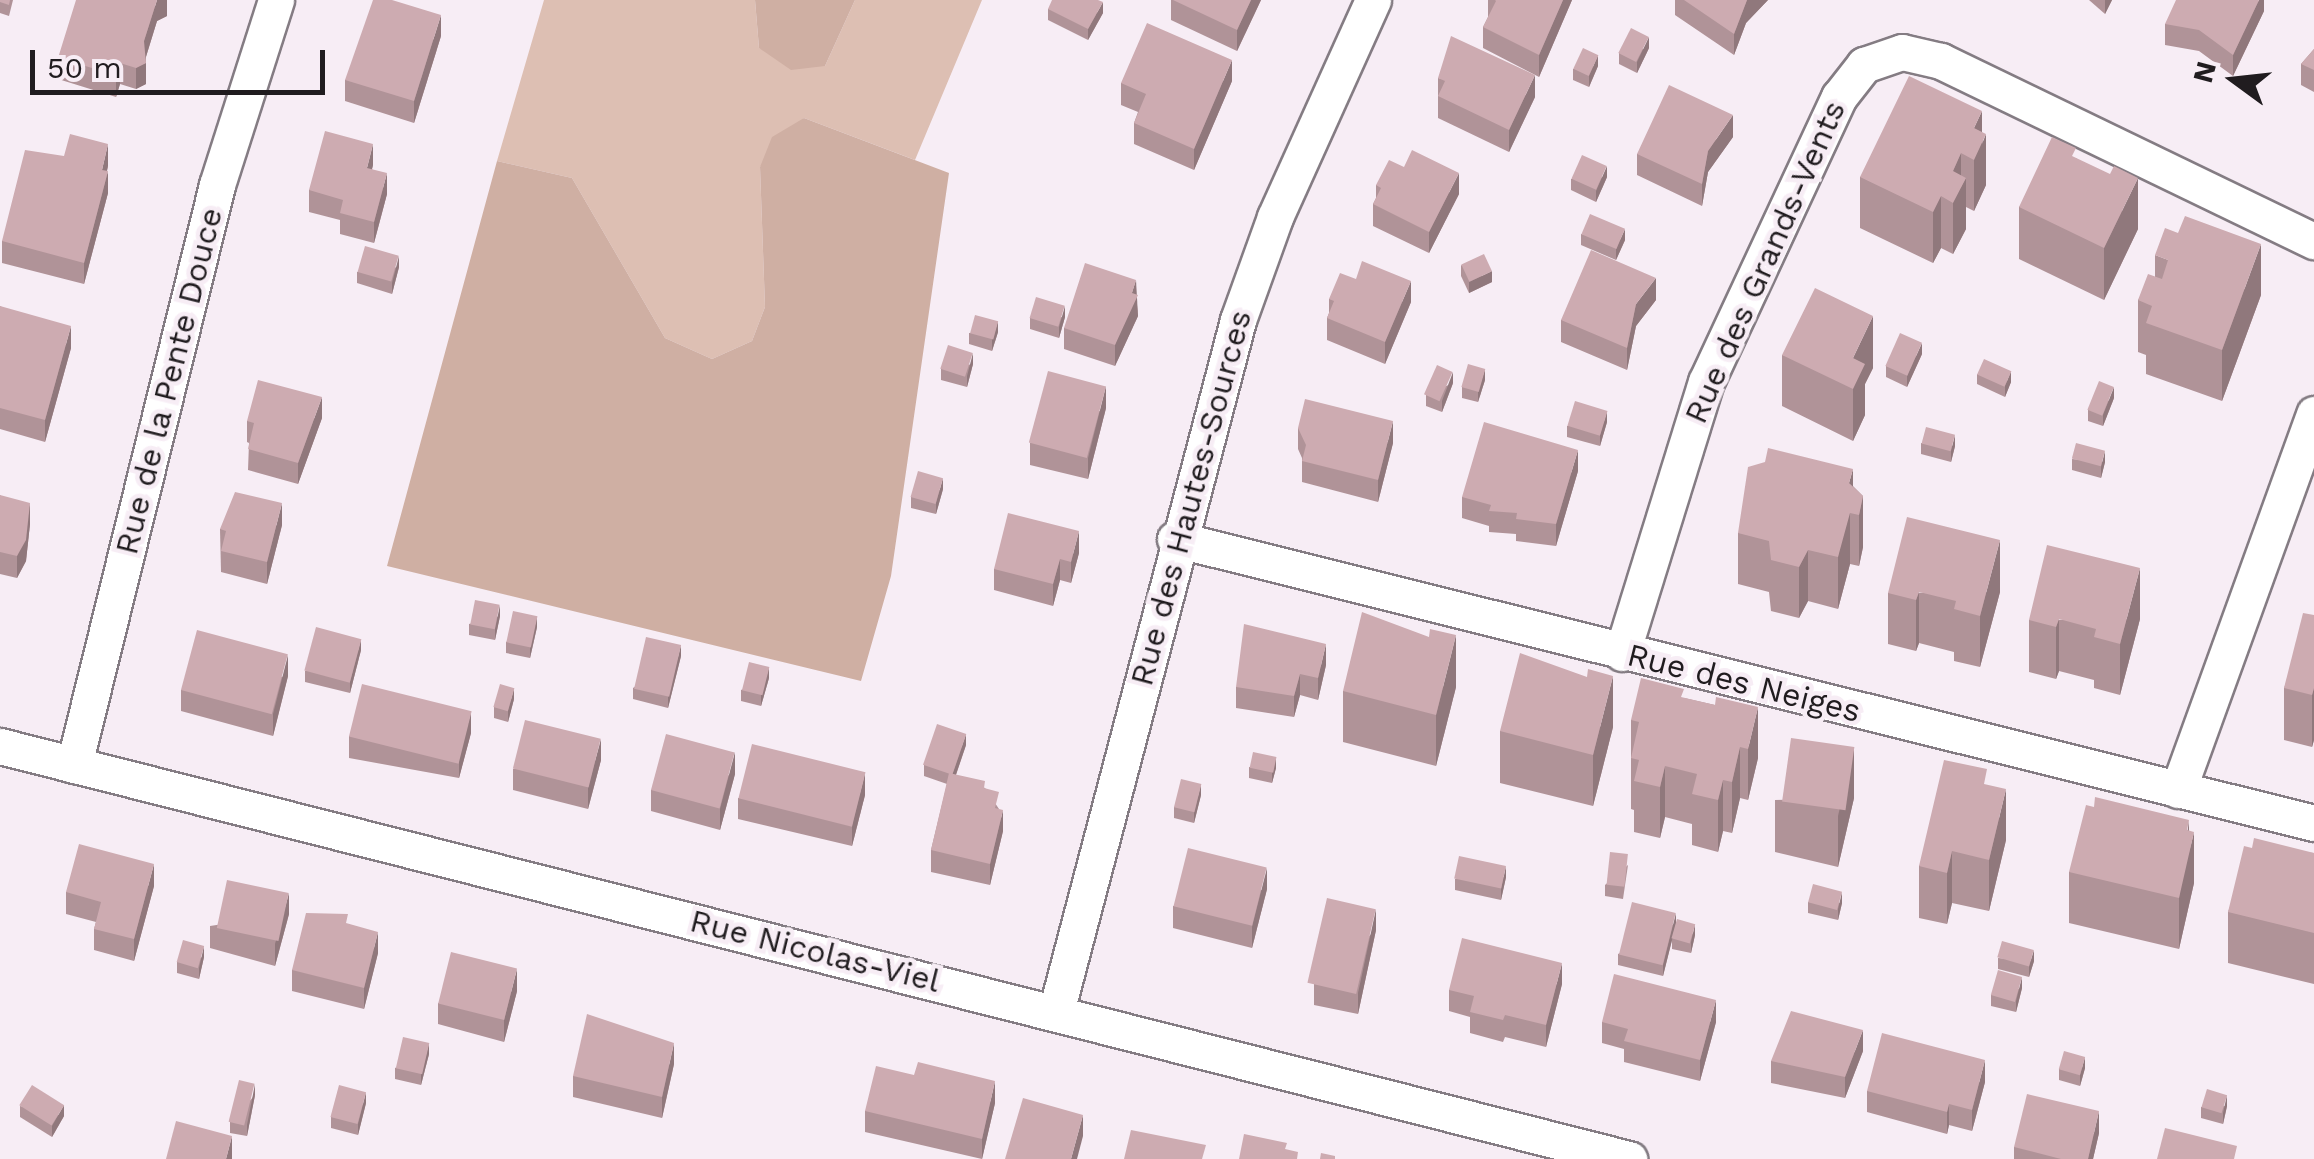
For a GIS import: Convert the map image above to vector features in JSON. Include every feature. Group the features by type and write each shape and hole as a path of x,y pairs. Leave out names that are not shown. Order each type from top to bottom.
{"street":[{"name":"Rue de la Pente Douce","path":"74,765 217,185 276,0"},
{"name":"Rue des Hautes-Sources","path":"1056,1012 1175,540 1250,285 1373,0"},
{"name":"Rue des Grands-Vents","path":"1622,654 1706,382 1839,97 1864,65 1902,52 1932,57 2314,241"},
{"path":"2178,790 2314,414"},
{"name":"Rue des Neiges","path":"1175,540 2314,823"},
{"name":"Rue Nicolas-Viel","path":"0,746 1056,1012 1606,1156"}],"shaded area":[{"path":"544,0 755,0 759,48 825,66 855,0 982,0 915,160 804,118 760,167 765,307 752,341 712,359 665,338 572,178 497,161"},
{"path":"755,0 855,0 825,66 791,70 759,48"},
{"path":"804,118 949,173 891,576 861,681 387,566 497,161 572,178 665,338 712,359 752,341 765,307 760,167 772,137"}],"building":[{"path":"76,0 157,0 144,41 146,63 136,68 120,63 116,75 58,58"},
{"path":"373,0 392,0 441,15 414,101 345,80"},
{"path":"1052,0 1103,2 1088,29 1048,9"},
{"path":"1173,0 1251,0 1237,30"},
{"path":"1495,0 1563,0 1539,55 1483,27"},
{"path":"1684,0 1747,0 1734,34"},
{"path":"2176,0 2259,0 2233,55 2199,30 2165,24"},
{"path":"1147,23 1232,60 1194,149 1134,123 1146,94 1121,83"},
{"path":"1631,28 1649,37 1636,62 1618,53"},
{"path":"1451,36 1535,75 1509,130 1438,96 1445,81 1438,78"},
{"path":"1583,48 1598,55 1589,76 1573,69"},
{"path":"2314,49 2314,70 2301,64"},
{"path":"1909,76 1982,111 1974,128 1986,134 1974,160 1961,153 1953,171 1966,178 1953,203 1941,196 1933,212 1860,177"},
{"path":"1669,85 1733,115 1708,151 1702,184 1637,154"},
{"path":"325,131 373,144 367,168 387,173 374,222 340,213 343,200 309,190"},
{"path":"70,134 108,144 102,170 108,171 84,263 2,241 25,150 64,156"},
{"path":"2052,137 2076,148 2072,156 2110,174 2114,166 2138,178 2104,248 2019,207"},
{"path":"1412,150 1459,173 1429,232 1373,204 1381,188 1376,185 1389,160 1404,167"},
{"path":"1582,155 1607,166 1596,190 1571,179"},
{"path":"1590,214 1625,229 1616,249 1581,234"},
{"path":"2185,216 2261,244 2222,350 2146,323 2152,306 2138,300 2148,274 2162,279 2168,260 2155,255 2165,228 2178,233"},
{"path":"365,246 399,256 391,282 358,272"},
{"path":"1591,250 1656,278 1636,304 1627,348 1561,320"},
{"path":"1484,254 1492,271 1469,282 1461,265"},
{"path":"1362,261 1411,281 1385,342 1327,318 1334,301 1329,299 1340,273 1356,279"},
{"path":"1085,263 1136,280 1132,293 1138,295 1115,345 1064,328"},
{"path":"1815,288 1873,316 1853,358 1865,364 1853,389 1782,355"},
{"path":"1036,297 1065,306 1058,327 1030,318"},
{"path":"0,306 71,326 45,420 0,408"},
{"path":"975,315 998,321 993,340 970,333"},
{"path":"1900,333 1922,343 1907,376 1885,366"},
{"path":"948,345 973,353 965,377 940,369"},
{"path":"1984,359 2011,371 2004,387 1977,375"},
{"path":"1468,364 1485,369 1479,392 1461,387"},
{"path":"1437,365 1453,372 1440,401 1424,394"},
{"path":"1048,371 1106,387 1087,458 1029,442"},
{"path":"258,380 322,397 298,463 248,449 254,423 247,421"},
{"path":"2099,381 2114,387 2102,416 2087,410"},
{"path":"1305,399 1393,421 1378,480 1302,461 1306,445 1298,428"},
{"path":"1575,401 1608,411 1600,436 1567,426"},
{"path":"1484,422 1578,450 1556,524 1516,519 1517,513 1489,511 1491,505 1462,497"},
{"path":"1926,427 1955,435 1951,451 1922,443"},
{"path":"2076,443 2105,451 2101,466 2072,458"},
{"path":"1768,448 1853,469 1849,483 1863,496 1859,515 1850,513 1838,557 1808,550 1799,567 1771,560 1769,541 1738,533 1748,467 1765,462"},
{"path":"918,471 943,478 936,504 911,497"},
{"path":"235,492 282,503 267,562 221,551 226,531 220,529"},
{"path":"0,495 30,503 26,540 17,556 0,552"},
{"path":"1008,513 1079,531 1071,562 1060,559 1053,584 994,569"},
{"path":"1907,517 2000,540 1980,616 1954,609 1956,601 1919,592 1916,600 1888,593"},
{"path":"2047,545 2140,568 2120,644 2094,637 2096,629 2059,619 2056,627 2029,620"},
{"path":"475,600 500,605 495,629 470,625"},
{"path":"513,611 537,616 531,647 506,642"},
{"path":"1362,612 1429,637 1430,629 1456,635 1436,715 1343,691"},
{"path":"2303,613 2314,615 2312,695 2284,688"},
{"path":"1244,624 1326,644 1318,678 1300,674 1294,696 1236,687"},
{"path":"316,627 361,639 350,683 304,670"},
{"path":"197,630 288,654 272,714 181,690"},
{"path":"646,637 681,645 669,697 634,689"},
{"path":"1520,653 1587,677 1588,669 1613,676 1593,755 1500,731"},
{"path":"749,662 769,667 762,695 742,690"},
{"path":"1641,678 1684,689 1681,697 1715,705 1716,697 1758,707 1748,749 1740,747 1732,782 1723,780 1718,800 1692,794 1697,774 1665,766 1660,787 1634,781 1639,760 1631,758 1639,722 1631,720"},
{"path":"362,684 472,711 459,764 349,736"},
{"path":"500,684 514,688 508,711 493,707"},
{"path":"525,720 601,739 589,787 513,769"},
{"path":"937,724 966,734 952,775 923,765"},
{"path":"666,734 735,752 720,808 651,790"},
{"path":"1791,738 1854,747 1845,810 1782,801"},
{"path":"752,744 866,772 852,827 738,798"},
{"path":"1253,752 1276,757 1273,773 1250,768"},
{"path":"1944,760 1987,769 1984,784 2006,789 1989,860 1952,851 1947,873 1919,866"},
{"path":"949,773 985,781 984,788 999,792 995,808 1003,810 990,864 931,850"},
{"path":"1181,779 1201,784 1194,812 1174,807"},
{"path":"2095,797 2189,820 2187,830 2194,832 2179,898 2069,872 2086,805 2094,807"},
{"path":"2254,838 2314,853 2314,933 2228,912 2244,846 2252,848"},
{"path":"79,844 154,864 134,939 94,929 101,902 66,892"},
{"path":"1188,848 1267,868 1252,926 1173,906"},
{"path":"1610,852 1628,854 1624,887 1607,885"},
{"path":"1459,856 1506,866 1501,888 1454,878"},
{"path":"227,880 289,893 278,941 217,928"},
{"path":"1813,884 1842,892 1837,910 1808,902"},
{"path":"1327,898 1376,909 1356,994 1307,983"},
{"path":"1632,902 1676,913 1663,965 1619,954"},
{"path":"306,913 348,914 346,923 378,932 364,988 292,970"},
{"path":"1677,919 1695,924 1690,943 1671,938"},
{"path":"1462,938 1562,963 1546,1025 1470,1012 1474,996 1449,990"},
{"path":"183,940 204,946 198,968 177,962"},
{"path":"2002,941 2034,950 2029,966 1997,957"},
{"path":"451,952 517,968 504,1020 438,1003"},
{"path":"1998,970 2022,977 2015,1002 1991,995"},
{"path":"1614,974 1716,1000 1700,1060 1624,1041 1628,1029 1602,1022"},
{"path":"1791,1011 1863,1030 1845,1077 1771,1061"},
{"path":"587,1014 674,1043 662,1097 573,1076"},
{"path":"1882,1033 1985,1060 1972,1110 1949,1104 1947,1112 1867,1091"},
{"path":"403,1037 429,1043 422,1074 396,1068"},
{"path":"2064,1051 2085,1057 2080,1075 2059,1069"},
{"path":"918,1062 995,1081 982,1139 865,1111 876,1066 914,1075"},
{"path":"239,1080 255,1084 244,1126 229,1122"},
{"path":"32,1085 64,1105 52,1125 19,1105"},
{"path":"339,1085 366,1092 358,1124 330,1117"},
{"path":"2207,1089 2227,1095 2222,1113 2201,1107"},
{"path":"2027,1094 2099,1111 2088,1159 2061,1159 2014,1147"},
{"path":"1023,1098 1083,1115 1071,1159 1005,1159"},
{"path":"176,1121 232,1136 226,1159 166,1159"},
{"path":"2165,1128 2237,1146 2234,1159 2157,1159"},
{"path":"1131,1130 1206,1145 1202,1159 1124,1159"},
{"path":"1244,1134 1287,1143 1285,1149 1298,1152 1297,1159 1239,1159"},
{"path":"1321,1153 1335,1156 1335,1159 1320,1159"}]}
